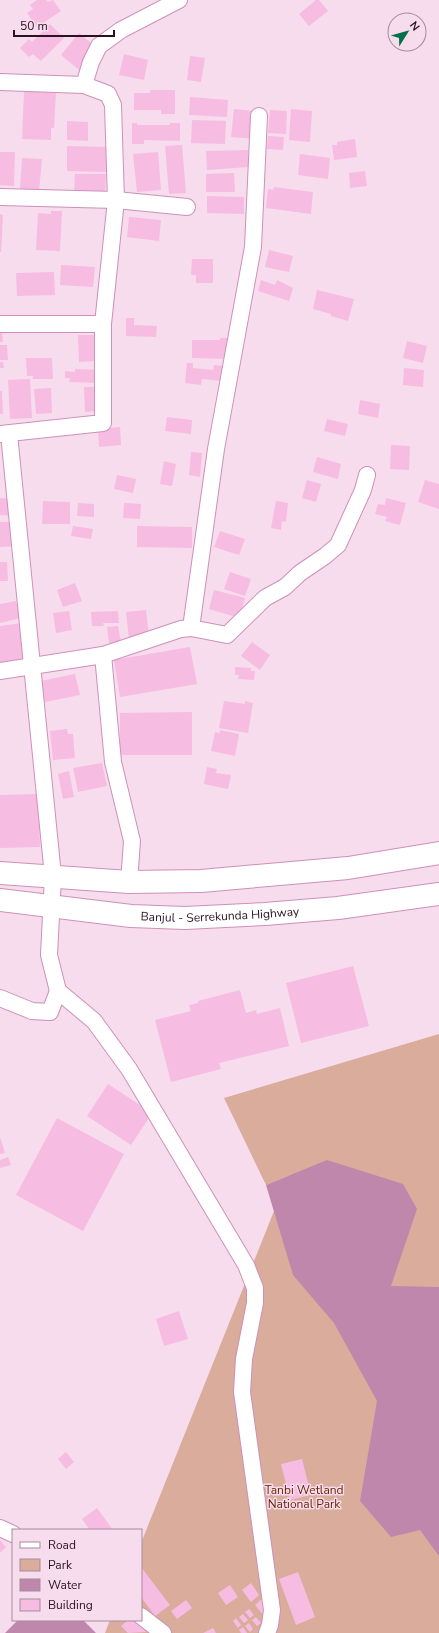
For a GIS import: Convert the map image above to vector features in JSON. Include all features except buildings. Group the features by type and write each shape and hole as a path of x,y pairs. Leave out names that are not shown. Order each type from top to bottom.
{"highway":[{"path":"0,873 129,882 201,881 348,868 439,853"},
{"name":"Banjul - Serrekunda Highway","path":"0,900 131,916 184,918 265,914 338,908 439,894"}],"street":[{"path":"84,85 91,62 99,46 121,30 179,0"},
{"path":"0,82 84,85 108,94 114,105 116,200 103,324 103,423 4,434 32,667 53,876 49,955 58,991 50,1012 32,1011 0,998"},
{"path":"192,628 216,450 253,247 259,116"},
{"path":"0,197 116,200 187,207"},
{"path":"0,324 103,324"},
{"path":"0,672 103,655 181,629 192,628 227,635 266,598 326,556 338,545 367,475"},
{"path":"103,655 113,762 132,842 129,882"},
{"path":"58,991 94,1021 129,1069 246,1265 255,1288 255,1303 244,1359 242,1392 272,1610 270,1625 267,1633"},
{"path":"0,1528 12,1534"},
{"path":"142,1617 163,1633"}],"green space":[{"name":"Tanbi Wetland National Park","path":"439,1034 439,1633 105,1633 110,1621 142,1621 142,1541 288,1176 266,1185 224,1098"}],"water":[{"path":"327,1160 403,1184 417,1209 391,1286 439,1287 439,1556 420,1530 391,1537 360,1501 377,1401 334,1323 293,1275 266,1185"},
{"path":"17,1621 84,1621 96,1633 5,1633"}]}
